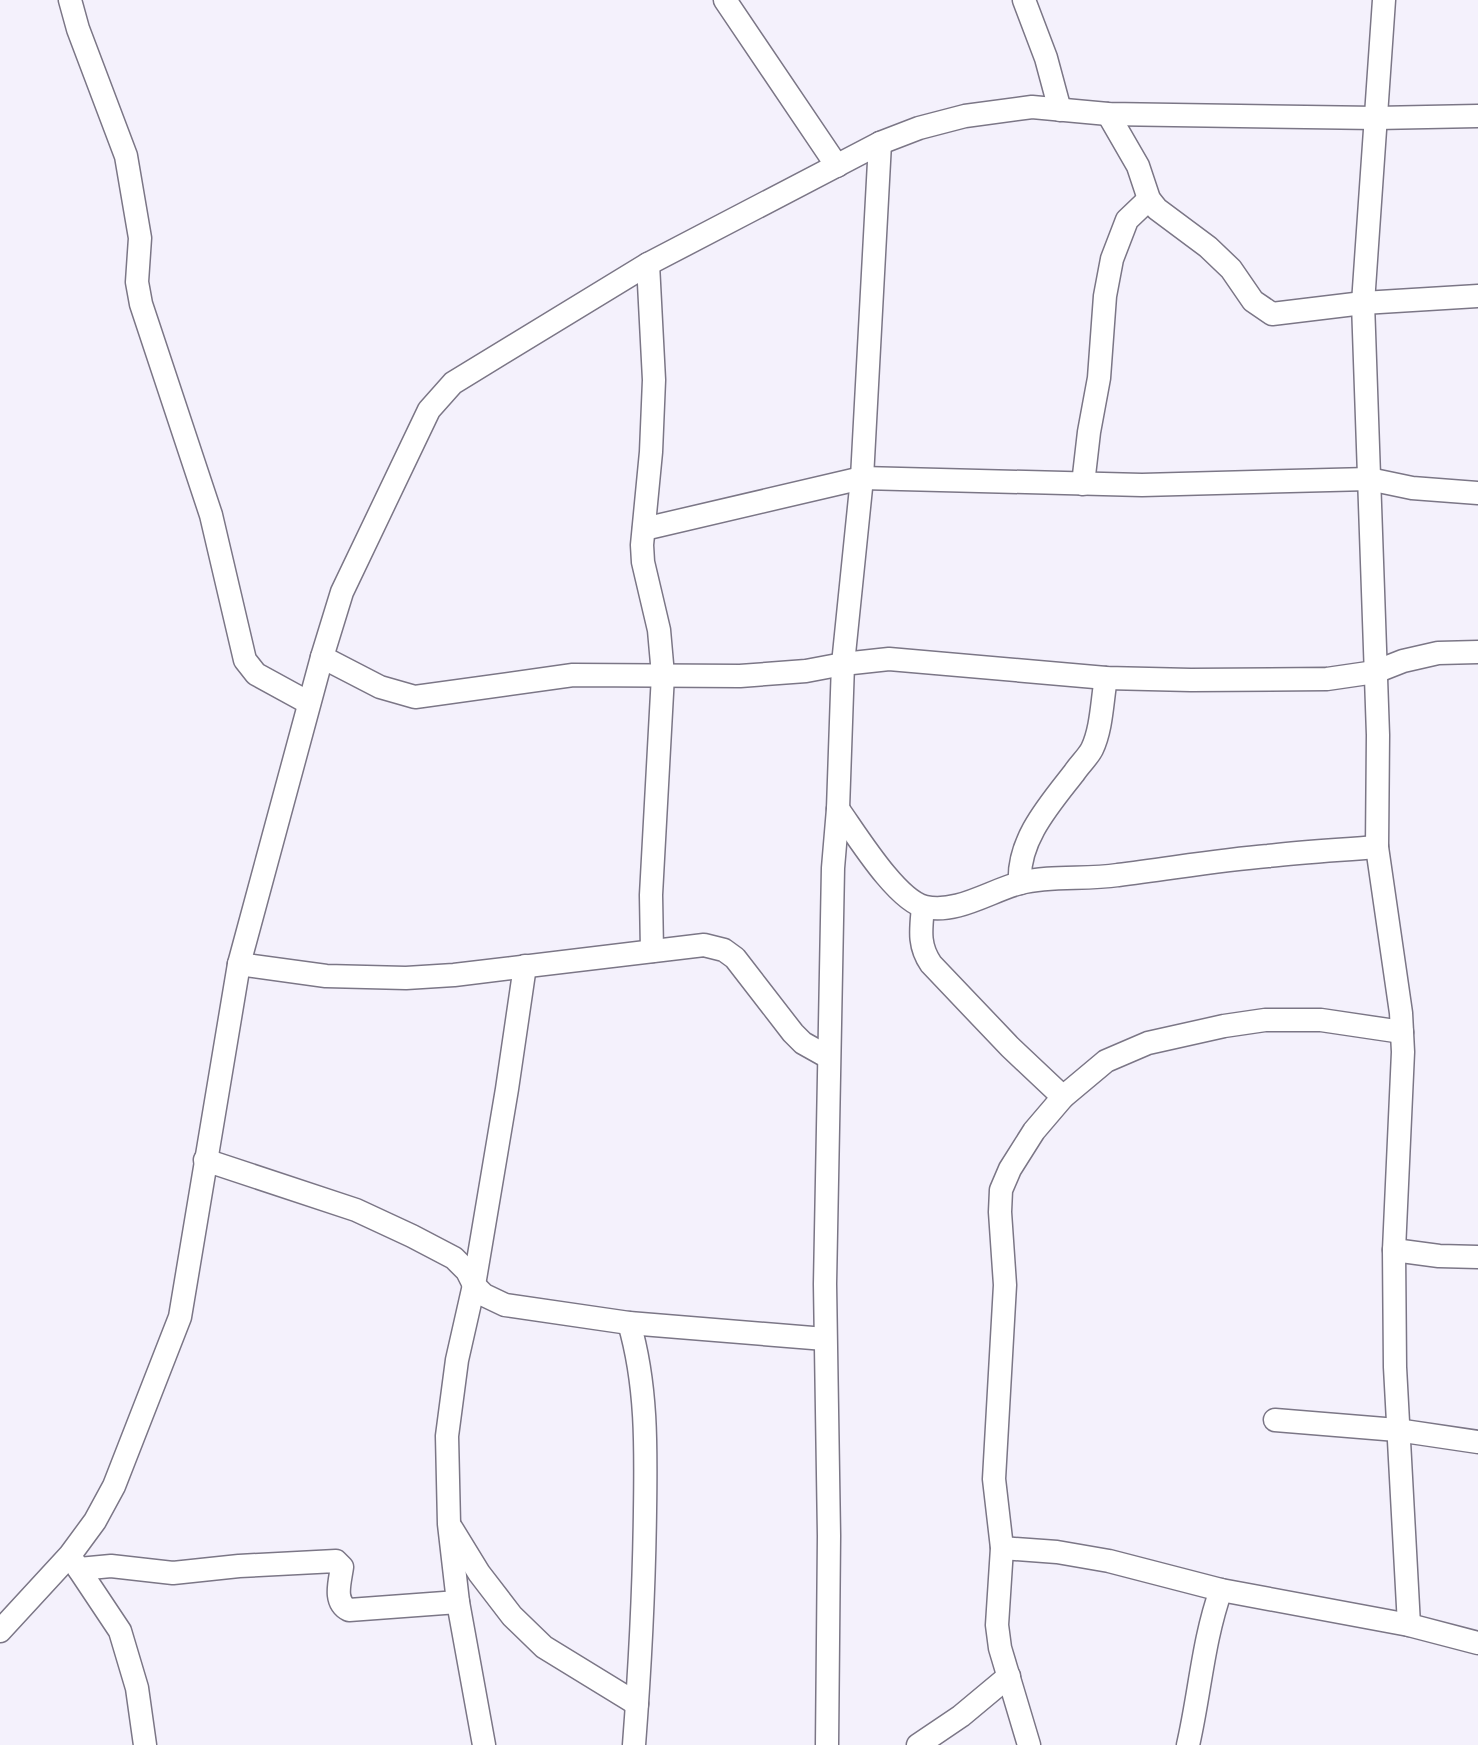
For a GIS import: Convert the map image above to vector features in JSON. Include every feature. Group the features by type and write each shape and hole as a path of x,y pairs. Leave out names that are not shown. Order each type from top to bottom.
{"street":[{"path":"70,0 78,30 126,156 140,238 137,282 141,304 211,515 245,660 256,674 309,703"},
{"path":"725,0 836,166"},
{"path":"1024,0 1046,58 1060,110"},
{"path":"1384,0 1363,303 1368,398 1368,479 1375,672 1378,847 1402,1032 1394,1250 1397,1430 1409,1625"},
{"path":"0,1631 74,1562 114,1486 180,1316 239,964 322,657 342,592 429,410 453,383 648,264 880,143 919,128 965,116 1032,107 1108,114 1376,118 1478,116"},
{"path":"1108,114 1138,166 1149,199 1157,209 1208,247 1230,269 1253,301 1265,311 1272,314 1363,303 1472,296 1478,315"},
{"path":"827,1745 829,1536 825,1339 828,1057 833,868 838,810 843,664 862,478 880,143"},
{"path":"1083,484 1089,432 1099,378 1105,296 1112,259 1127,220 1149,199"},
{"path":"648,264 654,380 651,452 644,529 644,562 659,630 663,675 651,895 652,950"},
{"path":"644,529 862,478 1142,485 1368,479 1412,488 1478,493"},
{"path":"322,657 380,687 415,697 573,675 663,675 704,678 806,671 843,664 898,660 1106,678 1311,680 1352,677 1375,672 1403,661 1438,653 1478,652"},
{"path":"1020,883 1019,866 1024,847 1039,821 1092,749 1098,730 1106,678"},
{"path":"838,810 901,892 924,907 939,909 974,901 1020,883 1066,877 1115,876 1268,856 1378,847"},
{"path":"924,907 920,937 923,952 931,964 984,1020 1063,1097"},
{"path":"239,964 326,976 371,978 454,975 652,950 704,946 724,950 735,958 803,1043 828,1057"},
{"path":"484,1745 458,1602 449,1524 448,1436 456,1360 474,1285 508,1089 525,966"},
{"path":"1029,1745 1000,1648 997,1625 1002,1548 994,1479 1005,1285 1001,1190 1010,1169 1034,1131 1063,1097 1106,1061 1148,1043 1224,1026 1265,1020 1321,1020 1402,1032"},
{"path":"205,1160 356,1210 412,1236 454,1258 467,1271 474,1285 484,1295 505,1306 629,1323 825,1339"},
{"path":"1394,1250 1439,1256 1478,1257"},
{"path":"629,1323 642,1378 646,1461 643,1632 634,1745"},
{"path":"1276,1420 1397,1430 1478,1442"},
{"path":"449,1524 480,1573 512,1616 544,1647 637,1704"},
{"path":"1002,1548 1057,1552 1109,1561 1221,1590 1409,1625 1478,1643"},
{"path":"74,1562 173,1573 239,1566 336,1561 342,1567 339,1599 343,1607 349,1610 458,1602"},
{"path":"74,1562 120,1631 137,1688 146,1745"},
{"path":"1188,1745 1196,1712 1210,1621 1221,1590"},
{"path":"918,1745 961,1716 1009,1676"}]}
